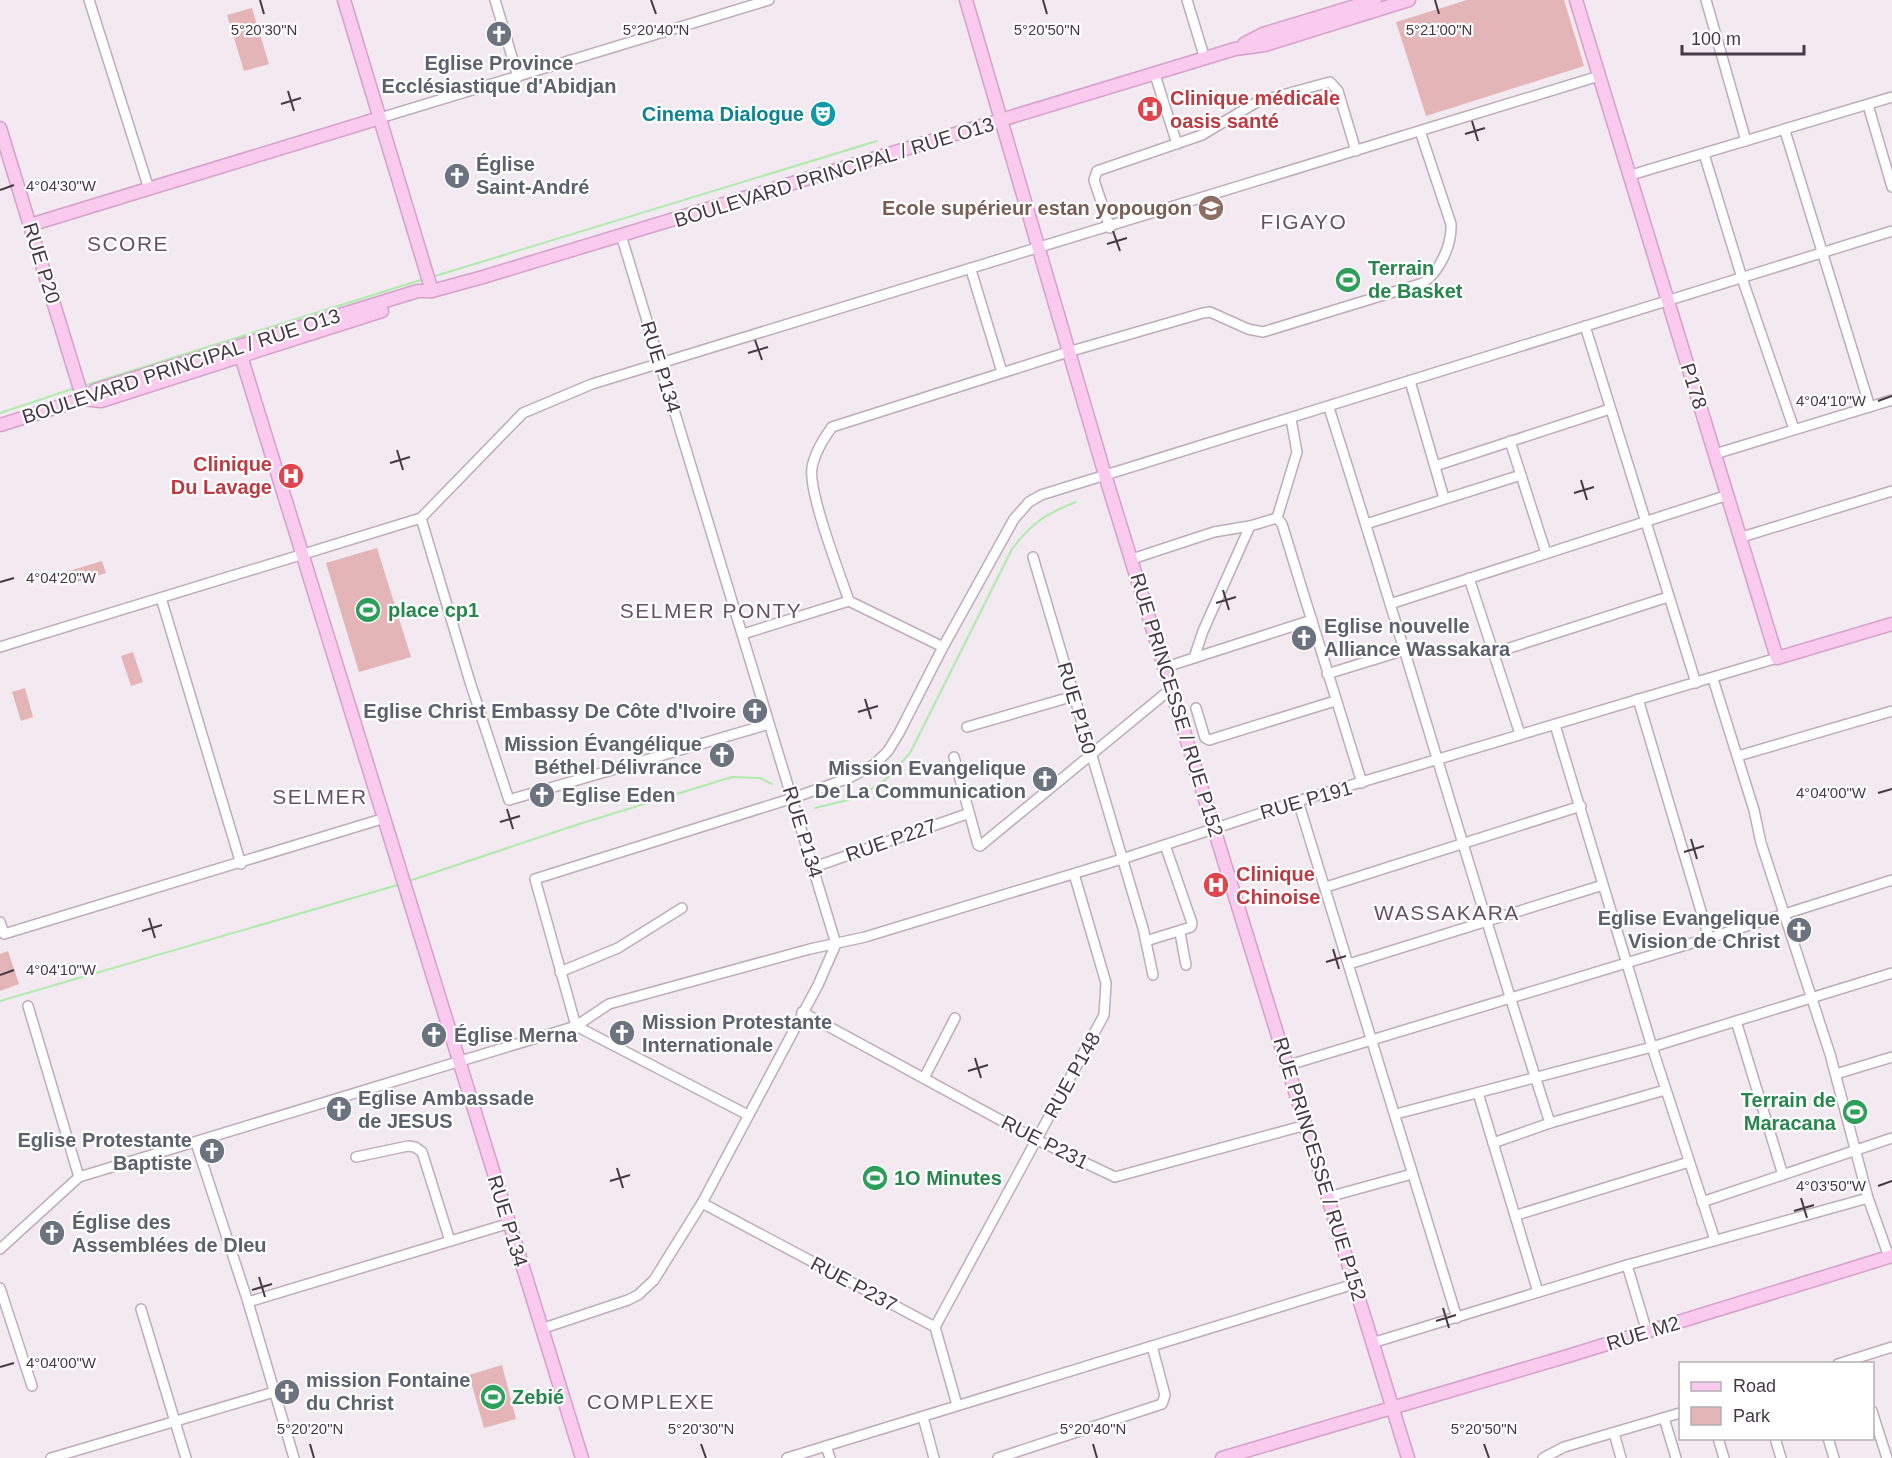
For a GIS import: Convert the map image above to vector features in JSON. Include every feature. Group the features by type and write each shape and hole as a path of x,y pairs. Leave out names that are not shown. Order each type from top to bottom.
{"street":[{"path":"89,0 149,189"},
{"path":"344,0 432,291"},
{"path":"495,0 518,76"},
{"path":"30,225 769,0"},
{"name":"RUE PRINCESSE / RUE P152","path":"966,0 1037,250 1105,475 1289,1065 1408,1458"},
{"path":"1187,0 1205,59"},
{"name":"BOULEVARD PRINCIPAL / RUE O13","path":"82,399 101,401 420,298 432,291 1155,75 1235,49 1263,34 1375,0"},
{"name":"BOULEVARD PRINCIPAL / RUE O13","path":"1235,49 1265,45 1409,0"},
{"name":"P178","path":"1576,0 1778,658"},
{"path":"1706,0 1746,141"},
{"path":"1155,75 1177,144"},
{"path":"0,647 421,518 523,413 592,384 1110,228 1599,76"},
{"path":"1110,228 1094,180 1097,171 1217,128 1257,102 1330,82 1338,91 1356,151"},
{"path":"1631,175 1892,97"},
{"path":"1868,105 1892,187"},
{"name":"RUE P20","path":"0,128 4,154 30,225 82,399"},
{"path":"1785,130 1869,407"},
{"path":"849,601 816,496 812,473 814,462 829,431 837,424 1002,372 1203,313 1210,312 1248,329 1263,332 1423,283 1435,272 1452,236 1451,224 1420,131"},
{"path":"1704,154 1742,278 1794,429"},
{"path":"748,1114 576,1026 536,879 793,798 849,778 882,758 899,733 943,647 1020,510 1041,495 1329,408 1892,231"},
{"name":"RUE P134","path":"621,235 836,944"},
{"path":"971,270 1002,372"},
{"name":"BOULEVARD PRINCIPAL / RUE O13","path":"0,425 82,399 96,390 417,291 432,291"},
{"path":"1585,327 1696,684"},
{"name":"RUE P134","path":"241,356 385,818 507,1224 582,1458"},
{"path":"1410,381 1444,498"},
{"path":"1715,454 1892,400"},
{"path":"1329,408 1440,760 1484,922 1511,998 1550,1123"},
{"path":"1435,466 1610,409"},
{"path":"1277,518 1298,452 1291,419"},
{"path":"1510,441 1546,553"},
{"path":"1366,524 1521,475"},
{"path":"1742,537 1892,491"},
{"path":"1390,604 1644,520 1728,495"},
{"path":"421,518 472,689 509,800 769,723"},
{"path":"1132,559 1214,532 1250,526 1277,518"},
{"path":"1277,518 1282,524 1362,783"},
{"path":"1194,658 1203,631 1250,526"},
{"name":"RUE P150","path":"1033,557 1146,941 1153,975"},
{"path":"1469,578 1520,734"},
{"path":"1494,653 1668,597"},
{"path":"161,598 241,864"},
{"path":"743,634 849,601 943,647"},
{"path":"1166,667 1311,620"},
{"path":"1778,658 1892,624"},
{"path":"1327,674 1405,650"},
{"name":"RUE P191","path":"79,1177 576,1026 609,1004 836,944 1074,874 1298,801 1778,658"},
{"path":"1713,679 1738,756 1761,843 1836,1074 1868,1198 1891,1256"},
{"path":"954,757 967,814 978,846 980,846 1172,688"},
{"path":"967,727 1074,696"},
{"path":"1638,699 1709,938"},
{"path":"1196,708 1205,738 1209,740 1335,701"},
{"path":"1738,756 1892,711"},
{"path":"1555,725 1665,1090 1715,1240"},
{"path":"1298,801 1457,1318"},
{"path":"1326,887 1462,846 1581,806"},
{"name":"RUE P227","path":"814,867 967,814"},
{"path":"0,922 4,934 241,864 385,818"},
{"path":"1146,941 1180,933 1191,927 1192,923 1165,844"},
{"name":"RUE P148","path":"935,1327 1104,1015 1107,998 1106,982 1074,874"},
{"path":"1289,1065 1892,880"},
{"path":"1349,964 1603,885"},
{"path":"560,972 618,948 682,908"},
{"path":"1180,933 1186,965"},
{"path":"542,1329 638,1295 654,1280 702,1203 818,985 836,944"},
{"path":"1396,1114 1652,1047 1892,972"},
{"path":"0,1249 79,1177 28,1006"},
{"name":"RUE P231","path":"802,1012 1037,1140 1120,1178 1306,1125"},
{"path":"924,1078 955,1018"},
{"path":"1736,1021 1783,1175"},
{"path":"1836,1074 1892,1057"},
{"path":"1493,1143 1550,1123 1665,1090"},
{"path":"1478,1092 1517,1215 1538,1292"},
{"path":"1702,1202 1892,1138"},
{"path":"196,1143 248,1302 294,1458"},
{"path":"356,1157 408,1146 415,1147 422,1152 450,1241"},
{"path":"1517,1215 1689,1162"},
{"path":"1328,1197 1412,1174"},
{"path":"1372,1343 1627,1265 1868,1198"},
{"name":"RUE P237","path":"702,1203 935,1327"},
{"path":"248,1302 507,1224"},
{"name":"RUE M2","path":"1222,1458 1647,1332 1891,1256"},
{"path":"1627,1265 1647,1332"},
{"path":"787,1458 1354,1284"},
{"path":"0,1288 32,1386"},
{"path":"141,1309 186,1458"},
{"path":"935,1327 957,1405"},
{"path":"998,1458 1162,1404 1165,1395 1152,1346"},
{"path":"1857,1361 1892,1347"},
{"path":"51,1458 274,1392"},
{"path":"1543,1458 1564,1447 1679,1413"},
{"path":"922,1417 934,1458"},
{"path":"1874,1417 1887,1458"},
{"path":"1664,1418 1676,1458"},
{"path":"1614,1433 1621,1458"},
{"path":"1719,1440 1724,1458"},
{"path":"1776,1440 1780,1458"},
{"path":"1829,1440 1834,1458"},
{"path":"826,1446 830,1458"},
{"path":"1564,1447 1568,1458"}],"green space":[{"path":"1467,0 1564,0 1584,66 1426,116 1396,22"},
{"path":"252,8 269,64 244,71 227,15"},
{"name":"place cp1","path":"377,548 411,657 359,672 326,563"},
{"path":"102,561 106,573 73,583 69,571"},
{"path":"133,652 143,682 131,686 121,656"},
{"path":"25,688 33,717 21,721 12,692"},
{"path":"8,951 19,984 0,991 0,954"},
{"name":"Zebié","path":"502,1365 516,1419 484,1428 469,1375"}],"waterway":[{"path":"432,277 877,141"},
{"path":"83,386 424,279"},
{"path":"0,413 75,388"},
{"path":"815,808 856,798 884,781 910,753 1012,549 1040,520 1076,502"},
{"path":"409,881 576,825 732,777 760,778 772,784"},
{"path":"0,1001 401,884"}],"place":[{"name":"Eglise Province Ecclésiastique d'Abidjan","path":"499,34"},
{"name":"Clinique médicale oasis santé","path":"1150,109"},
{"name":"Cinema Dialogue","path":"823,114"},
{"name":"Église Saint-André","path":"457,176"},
{"name":"Ecole supérieur estan yopougon","path":"1211,208"},
{"name":"Terrain de Basket","path":"1348,280"},
{"name":"Clinique Du Lavage","path":"291,476"},
{"name":"place cp1","path":"368,610"},
{"name":"Eglise nouvelle Alliance Wassakara","path":"1304,638"},
{"name":"Eglise Christ Embassy De Côte d'Ivoire","path":"755,711"},
{"name":"Mission Évangélique Béthel Délivrance","path":"722,755"},
{"name":"Mission Evangelique De La Communication","path":"1045,779"},
{"name":"Eglise Eden","path":"542,795"},
{"name":"Clinique Chinoise","path":"1216,885"},
{"name":"Eglise Evangelique Vision de Christ","path":"1799,930"},
{"name":"Mission Protestante Internationale","path":"622,1033"},
{"name":"Église Merna","path":"434,1035"},
{"name":"Eglise Ambassade de JESUS","path":"339,1109"},
{"name":"Terrain de Maracana","path":"1855,1112"},
{"name":"Eglise Protestante Baptiste","path":"212,1151"},
{"name":"1O Minutes","path":"875,1178"},
{"name":"Église des Assemblées de DIeu","path":"52,1233"},
{"name":"mission Fontaine du Christ","path":"287,1392"},
{"name":"Zebié","path":"493,1397"}],"district":[{"name":"FIGAYO","path":"1304,221"},
{"name":"SCORE","path":"128,243"},
{"name":"SELMER PONTY","path":"711,610"},
{"name":"SELMER","path":"320,796"},
{"name":"WASSAKARA","path":"1447,912"},
{"name":"COMPLEXE","path":"651,1401"}]}
